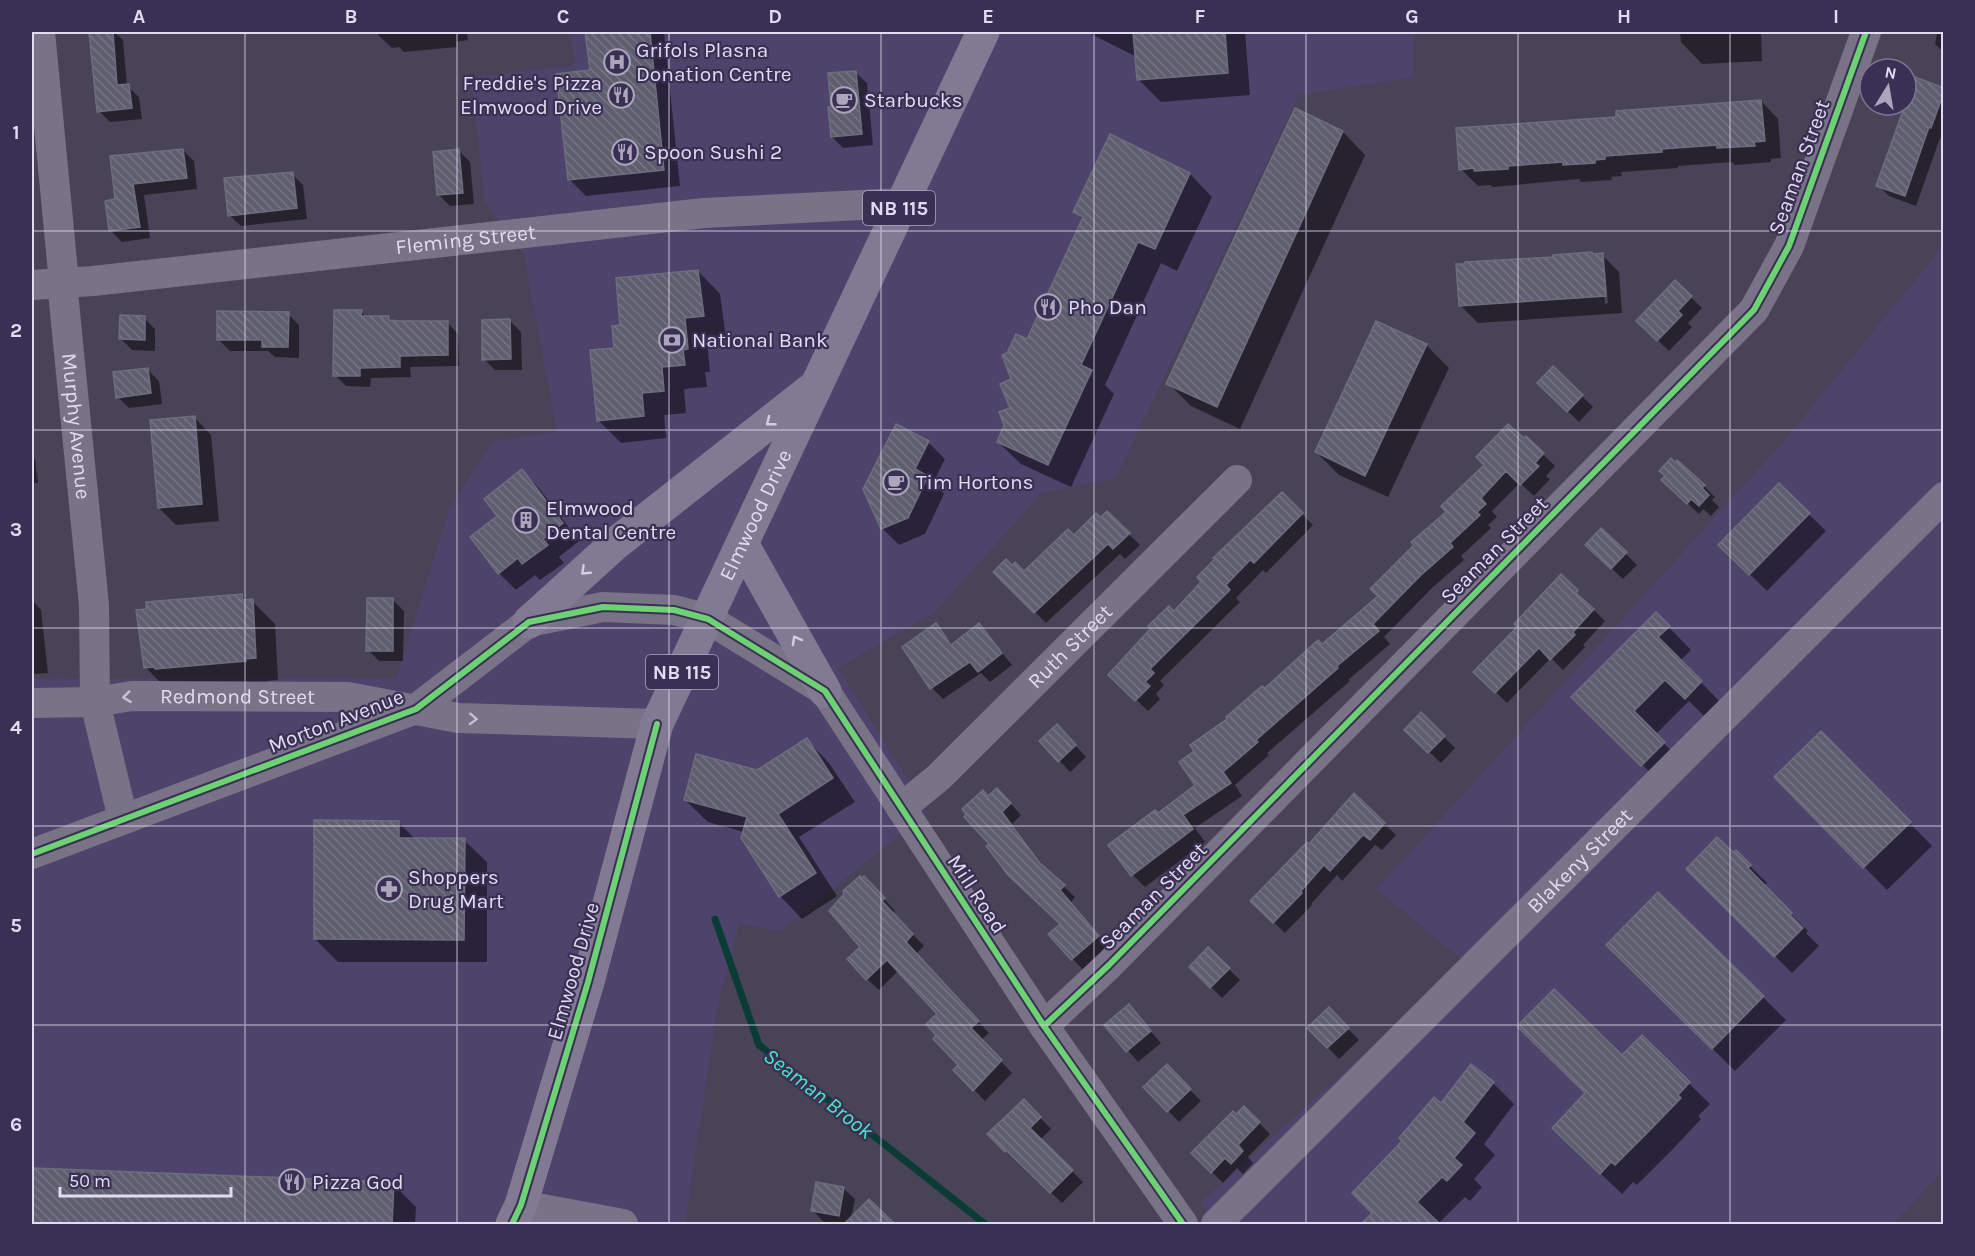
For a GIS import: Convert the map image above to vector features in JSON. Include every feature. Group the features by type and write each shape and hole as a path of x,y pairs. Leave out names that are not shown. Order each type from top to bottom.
{"main road":[{"name":"Elmwood Drive","path":"517,1215 588,982 657,724 708,620 901,203 983,32"},
{"path":"529,622 615,544 816,386"},
{"path":"743,545 825,691"}],"street":[{"name":"Murphy Avenue","path":"40,32 94,605 95,702 123,819"},
{"name":"Seaman Street","path":"1044,1026 1117,956 1754,310 1789,246 1866,32"},
{"name":"Fleming Street","path":"32,285 93,281 714,212 901,203"},
{"name":"Ruth Street","path":"901,808 939,777 1237,480"},
{"name":"Blakeny Street","path":"1216,1224 1944,497"},
{"name":"Morton Avenue","path":"32,854 416,709 529,622 603,607 674,610 708,620"},
{"name":"Mill Road","path":"708,620 825,691 1044,1026 1183,1224"},
{"name":"Redmond Street","path":"32,703 95,702 132,696 348,697 458,718 657,724"},
{"path":"517,1215 623,1224"}],"shaded area":[{"path":"571,32 1413,32 1413,77 1299,95 1116,478 1042,493 934,613 838,668 928,812 781,931 739,924 717,1010 685,1224 32,1224 32,679 396,678 449,510 492,441 557,432 524,255 485,201 471,77 574,66"},
{"path":"1943,246 1943,1171 1893,1224 1220,1224 1200,1203 1465,962 1377,889 1784,441"}],"building":[{"path":"89,32 113,32 117,85 129,84 132,108 97,112"},
{"path":"585,32 650,32 664,170 568,180 556,74 590,70"},
{"path":"1133,32 1225,32 1228,73 1137,80"},
{"name":"Starbucks","path":"856,71 862,134 831,137 828,73"},
{"path":"1918,78 1944,88 1905,196 1876,186 1901,117 1918,117"},
{"path":"1761,100 1765,141 1754,142 1755,146 1717,148 1717,145 1662,149 1662,152 1605,156 1605,159 1595,160 1595,163 1563,165 1563,162 1508,166 1508,169 1459,170 1456,128 1616,117 1616,111"},
{"path":"1295,108 1343,131 1217,407 1166,384"},
{"path":"1110,134 1190,173 1155,249 1138,242 1081,365 1092,370 1048,465 997,442 1004,425 999,412 1010,408 1000,384 1011,379 1002,355 1007,353 1016,334 1027,339 1083,217 1073,212"},
{"path":"183,149 187,178 133,184 140,227 109,231 105,201 115,199 110,156"},
{"path":"459,149 463,193 437,195 433,152"},
{"path":"293,172 297,208 228,216 224,178"},
{"path":"1592,252 1593,254 1603,253 1606,296 1459,306 1456,264"},
{"path":"698,270 704,316 685,318 688,349 683,350 685,365 662,367 664,391 642,393 644,416 597,421 590,350 614,348 612,326 620,325 616,278"},
{"path":"1675,280 1692,296 1678,311 1682,315 1657,341 1636,321"},
{"path":"334,310 362,310 361,316 389,316 389,320 399,321 448,321 448,355 400,356 400,367 360,368 360,376 333,376"},
{"path":"217,311 289,312 288,347 262,347 262,340 217,340"},
{"path":"120,315 145,316 145,340 119,339"},
{"path":"510,319 511,359 482,360 482,320"},
{"path":"1376,321 1427,344 1365,476 1315,452"},
{"path":"1553,366 1583,395 1567,412 1537,383"},
{"path":"148,368 151,393 116,398 113,372"},
{"path":"195,416 202,504 158,508 150,420"},
{"name":"Tim Hortons","path":"896,424 929,441 915,469 928,476 908,518 881,529 863,489"},
{"path":"1508,424 1524,438 1526,436 1544,453 1535,463 1539,466 1520,485 1506,471 1481,498 1486,504 1477,512 1480,515 1450,543 1453,547 1421,575 1373,624 1379,631 1337,666 1338,668 1223,772 1231,783 1183,815 1193,829 1131,876 1108,845 1155,810 1158,813 1195,785 1179,762 1194,751 1190,745 1227,719 1226,717 1262,686 1265,688 1318,640 1322,644 1378,596 1370,589 1414,545 1411,542 1446,512 1441,506 1484,465 1476,457"},
{"path":"1671,458 1675,462 1677,460 1705,485 1702,488 1709,495 1699,506 1691,499 1687,504 1661,480 1665,476 1659,471"},
{"name":"Elmwood Dental Centre","path":"522,469 563,523 543,539 548,545 522,564 518,558 498,574 470,537 497,516 484,499"},
{"path":"1779,483 1810,513 1749,575 1718,545"},
{"path":"1282,492 1303,513 1254,563 1250,560 1226,585 1230,590 1150,669 1154,673 1145,682 1150,686 1135,701 1108,675 1151,628 1148,626 1169,606 1174,611 1201,582 1197,577 1215,559 1213,558"},
{"path":"1107,511 1130,533 1113,549 1108,544 1034,613 993,572 1006,559 1012,565 1015,562 1024,571 1068,529 1074,535 1096,513 1101,517"},
{"path":"1601,528 1627,552 1611,569 1585,545"},
{"path":"1561,574 1578,590 1576,593 1594,609 1573,632 1575,635 1550,660 1539,648 1495,693 1473,672 1517,627 1514,624"},
{"path":"242,594 243,600 253,599 256,658 245,659 246,661 144,668 136,610 146,609 146,602"},
{"path":"367,598 393,598 393,651 366,651"},
{"path":"1656,612 1670,626 1658,637 1702,681 1685,699 1665,680 1634,711 1665,742 1641,766 1571,697"},
{"path":"936,623 951,645 979,623 1002,653 978,672 970,662 930,689 902,647"},
{"path":"1421,712 1445,736 1428,753 1404,730"},
{"path":"1057,724 1076,745 1058,762 1039,741"},
{"path":"1821,731 1911,822 1863,868 1774,777"},
{"path":"807,738 833,778 778,814 816,873 779,897 741,838 747,817 684,800 696,754 757,770"},
{"path":"997,788 1011,803 1002,812 1040,863 1065,885 1060,890 1099,936 1071,960 1048,934 1060,924 1008,875 986,846 989,844 964,817 966,814 962,809 983,790 988,796"},
{"path":"1354,793 1385,823 1370,840 1363,835 1330,871 1324,865 1301,891 1302,893 1273,923 1250,901 1307,842 1309,844"},
{"name":"Shoppers Drug Mart","path":"314,820 399,821 399,838 465,838 464,940 314,939"},
{"path":"1717,837 1733,852 1736,850 1751,865 1748,868 1792,913 1790,915 1803,928 1774,957 1686,869"},
{"path":"860,876 862,878 864,876 885,898 882,901 913,934 906,942 979,1021 971,1028 1002,1060 973,1091 953,1070 958,1065 933,1039 936,1035 926,1024 937,1014 887,960 866,980 847,959 860,947 829,911 844,894 843,891"},
{"path":"1658,892 1764,996 1712,1049 1606,945"},
{"path":"1208,947 1230,968 1210,988 1189,967"},
{"path":"1554,989 1622,1055 1642,1035 1690,1082 1678,1095 1681,1098 1652,1128 1615,1165 1611,1162 1600,1174 1552,1128 1585,1093 1517,1026"},
{"path":"1129,1004 1151,1031 1126,1052 1104,1025"},
{"path":"1329,1007 1349,1028 1327,1048 1307,1028"},
{"path":"1167,1064 1191,1089 1167,1112 1143,1087"},
{"path":"1471,1064 1494,1082 1463,1122 1475,1133 1454,1158 1462,1165 1447,1181 1442,1177 1417,1202 1440,1224 1361,1224 1372,1213 1352,1193 1402,1141 1399,1138 1434,1097 1441,1103"},
{"path":"1024,1099 1041,1117 1030,1128 1073,1170 1050,1193 987,1134"},
{"path":"1244,1106 1260,1122 1238,1145 1243,1151 1231,1164 1225,1158 1211,1173 1191,1153 1233,1111 1236,1114"},
{"path":"32,1168 394,1182 392,1224 32,1224"},
{"path":"816,1182 844,1187 839,1216 811,1211"},
{"path":"869,1199 895,1224 844,1224"}],"waterway":[{"name":"Seaman Brook","path":"715,919 759,1045 985,1224"}],"cycle path":[{"path":"1044,1026 1109,965 1754,310 1789,246 1866,32"},
{"path":"32,854 416,709 529,622 603,607 674,610 708,619 825,691 1044,1026 1183,1224"},
{"path":"512,1224 521,1205 588,982 657,724"}],"place":[{"name":"Grifols Plasna Donation Centre","path":"617,62"},
{"name":"Freddie's Pizza Elmwood Drive","path":"621,95"},
{"name":"Starbucks","path":"844,100"},
{"name":"Spoon Sushi 2","path":"625,152"},
{"name":"Pho Dan","path":"1048,307"},
{"name":"National Bank","path":"672,340"},
{"name":"Tim Hortons","path":"896,482"},
{"name":"Elmwood Dental Centre","path":"526,520"},
{"name":"Shoppers Drug Mart","path":"389,889"},
{"name":"Pizza God","path":"292,1182"}]}
